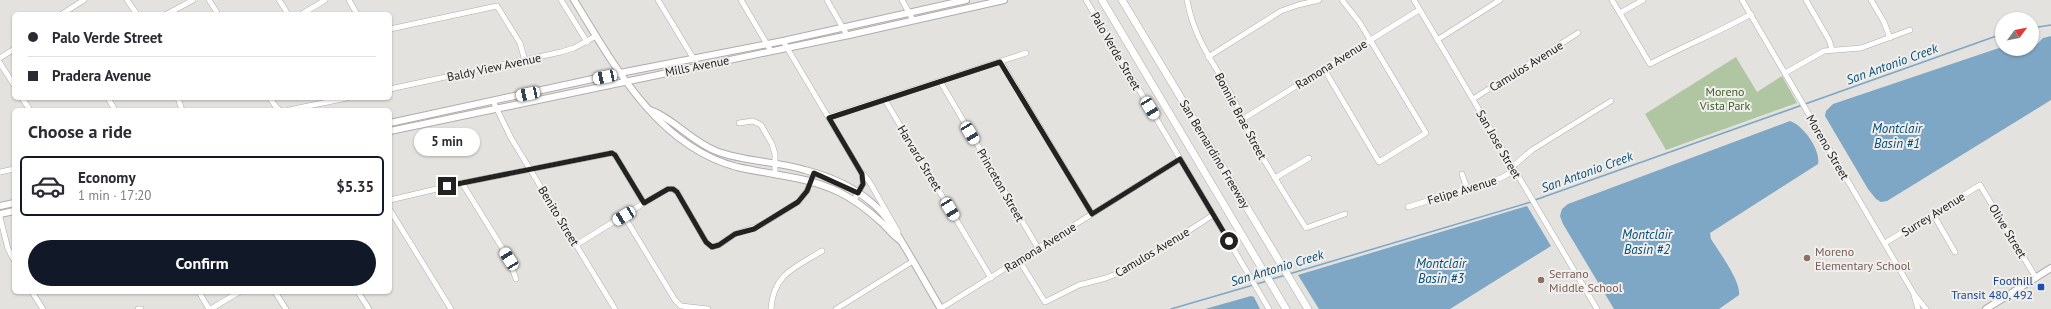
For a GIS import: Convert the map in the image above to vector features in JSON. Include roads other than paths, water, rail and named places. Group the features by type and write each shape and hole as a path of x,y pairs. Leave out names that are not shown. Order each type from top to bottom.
{"highway":[{"name":"San Bernardino Freeway","path":"1102,0 1286,309"},
{"name":"San Bernardino Freeway","path":"1122,0 1308,309"}],"main road":[{"path":"574,0 620,74 655,118 673,134 703,153 737,167 812,181 854,200 866,209 893,236 900,240"},
{"name":"Mills Avenue","path":"392,123 845,28 966,0"},
{"name":"Mills Avenue","path":"392,131 626,80 787,48 1004,0"},
{"path":"650,110 659,113 696,141 716,151 738,158 814,173 858,193 872,203 884,215 941,309"},
{"path":"0,206 12,203"},
{"path":"0,214 12,211"},
{"path":"1986,309 2051,268"}],"street":[{"path":"65,12 84,0"},
{"path":"127,0 135,12"},
{"path":"171,12 193,0"},
{"path":"209,0 217,12"},
{"path":"279,0 287,12"},
{"path":"305,12 325,0"},
{"path":"349,0 356,12"},
{"path":"561,0 587,42"},
{"path":"658,0 698,66"},
{"path":"741,0 772,51"},
{"path":"827,0 845,28 847,35"},
{"path":"902,0 913,20"},
{"name":"Palo Verde Street","path":"1086,0 1269,309"},
{"name":"Bonnie Brae Street","path":"1187,0 1195,32 1208,57 1228,89 1275,178 1306,228 1345,214"},
{"path":"1208,57 1281,11 1319,0"},
{"path":"1324,70 1378,162 1426,133 1370,40 1342,0"},
{"name":"San Jose Street","path":"1414,0 1597,309"},
{"path":"1437,40 1500,0"},
{"path":"1612,0 1650,64 1676,50 1722,31 1750,14"},
{"path":"1620,13 1643,0"},
{"name":"Moreno Street","path":"1742,0 1914,294 1926,309"},
{"path":"1806,0 1829,40 1832,49"},
{"path":"1871,0 1884,22 1890,38"},
{"path":"392,29 497,6 520,43 525,61"},
{"name":"Ramona Avenue","path":"1243,119 1419,10"},
{"path":"1785,73 1824,51 1832,49 1861,48 1910,30"},
{"name":"Camulos Avenue","path":"1473,99 1578,33"},
{"name":"Baldy View Avenue","path":"392,89 525,61 574,48 596,36"},
{"path":"783,41 862,174 869,181 889,214 898,232 900,240"},
{"path":"0,58 12,50"},
{"path":"829,118 1026,54"},
{"path":"0,62 12,82"},
{"path":"1000,62 1092,214"},
{"name":"Princeton Street","path":"940,82 1038,248"},
{"path":"298,108 334,100"},
{"name":"Harvard Street","path":"885,100 991,278"},
{"name":"Benito Street","path":"493,101 511,138 615,309"},
{"name":"Felipe Avenue","path":"1408,207 1501,178 1514,168 1532,150 1611,101"},
{"path":"739,123 753,120 761,125 772,144 775,154 775,173"},
{"path":"392,200 462,183 612,153 615,155 644,203"},
{"path":"1275,178 1309,158"},
{"name":"Ramona Avenue","path":"941,309 1180,159"},
{"path":"0,172 12,169"},
{"path":"576,245 668,189 673,189 677,192 706,242 712,247 719,245 735,234 754,229 798,202 807,191 814,173"},
{"path":"854,200 863,184 862,174"},
{"path":"1462,174 1467,188"},
{"path":"462,183 509,259 516,279"},
{"name":"Surrey Avenue","path":"1885,243 1980,185"},
{"name":"Olive Street","path":"1980,185 2036,278"},
{"path":"392,213 450,309"},
{"path":"1934,214 1955,252"},
{"name":"Camulos Avenue","path":"1019,260 1045,302 1079,285 1106,278 1131,268 1214,215"},
{"path":"624,216 675,300 681,306 708,309"},
{"path":"0,217 8,250 12,257"},
{"path":"771,309 771,297 781,278 822,250"},
{"path":"836,309 913,261"},
{"path":"33,294 43,309"},
{"path":"200,294 210,309 236,294"},
{"path":"276,294 286,309"},
{"path":"359,294 369,309"},
{"name":"Moreno Street","path":"1914,294 1918,309"}],"water":[{"name":"Montclair Basin #1","path":"2051,36 2051,100 1887,201 1881,202 1876,199 1868,189 1825,116 1826,111 1833,104 1995,49 1995,56 2039,56 2039,42 2043,38"},
{"name":"Montclair Basin #2","path":"1790,121 1800,127 1814,145 1817,152 1818,164 1710,233 1711,239 1737,282 1739,295 1719,309 1614,309 1563,224 1560,216 1562,209 1568,204"},
{"name":"Montclair Basin #3","path":"1527,206 1551,246 1450,309 1319,309 1298,275"},
{"path":"1251,296 1254,297 1260,309 1205,309"}],"waterway":[{"name":"San Antonio Creek","path":"2039,27 2051,25"},
{"name":"San Antonio Creek","path":"1535,200 1995,36"},
{"name":"San Antonio Creek","path":"1289,274 1531,202"},
{"name":"San Antonio Creek","path":"1272,279 1286,275"},
{"name":"San Antonio Creek","path":"1171,309 1267,281"}],"place":[{"name":"Moreno Elementary School","path":"1807,258"},
{"name":"Serrano Middle School","path":"1541,280"},
{"name":"Foothill Transit 480, 492","path":"2041,287"}],"park label":[{"name":"Moreno Vista Park","path":"1725,98"}]}
